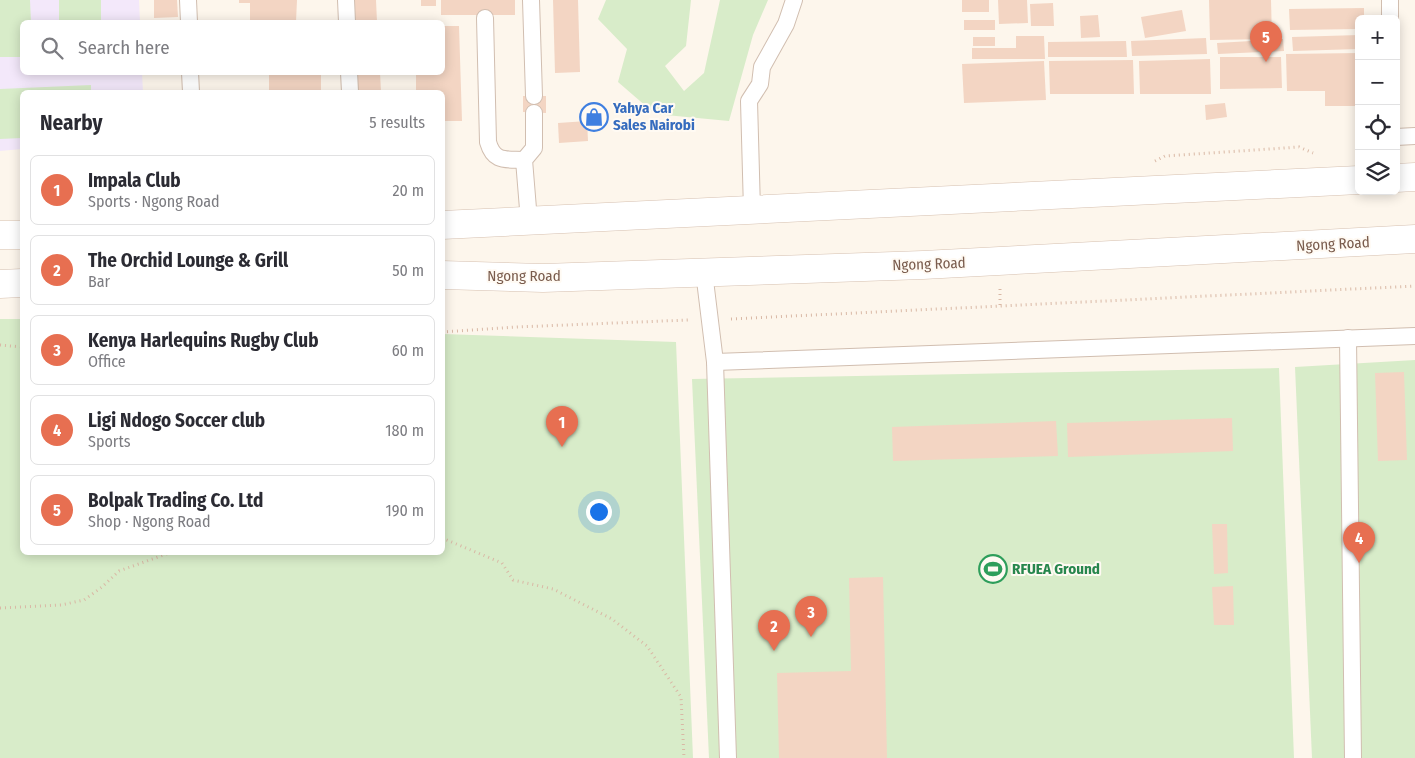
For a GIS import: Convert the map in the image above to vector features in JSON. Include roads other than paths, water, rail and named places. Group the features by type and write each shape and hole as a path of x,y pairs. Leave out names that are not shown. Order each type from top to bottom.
{"main road":[{"path":"1400,178 1415,177"},
{"path":"445,225 1355,180"},
{"path":"0,235 20,235"},
{"name":"Ngong Road","path":"445,275 543,278 923,265 1415,239"},
{"path":"0,284 20,284"}],"lane":[{"path":"188,0 189,20"},
{"path":"346,0 347,20"},
{"path":"529,221 524,160 534,148 531,0"},
{"path":"752,210 749,101 760,84 762,67 786,24 794,0"},
{"path":"1390,0 1390,15"},
{"path":"485,18 488,142 491,152 499,158 524,160"},
{"path":"190,75 191,90"},
{"path":"349,75 350,90"},
{"path":"1400,137 1415,136"},
{"path":"704,272 714,362 728,758"},
{"path":"714,362 1415,336"},
{"path":"1348,338 1354,758"}],"place":[{"name":"Bolpak Trading Co. Ltd","path":"1266,62"},
{"name":"Yahya Car Sales Nairobi","path":"594,117"},
{"name":"Impala Club","path":"562,447"},
{"name":"Ligi Ndogo Soccer club","path":"1359,563"},
{"name":"RFUEA Ground","path":"993,569"},
{"name":"Kenya Harlequins Rugby Club","path":"811,637"},
{"name":"The Orchid Lounge & Grill","path":"774,651"}]}
